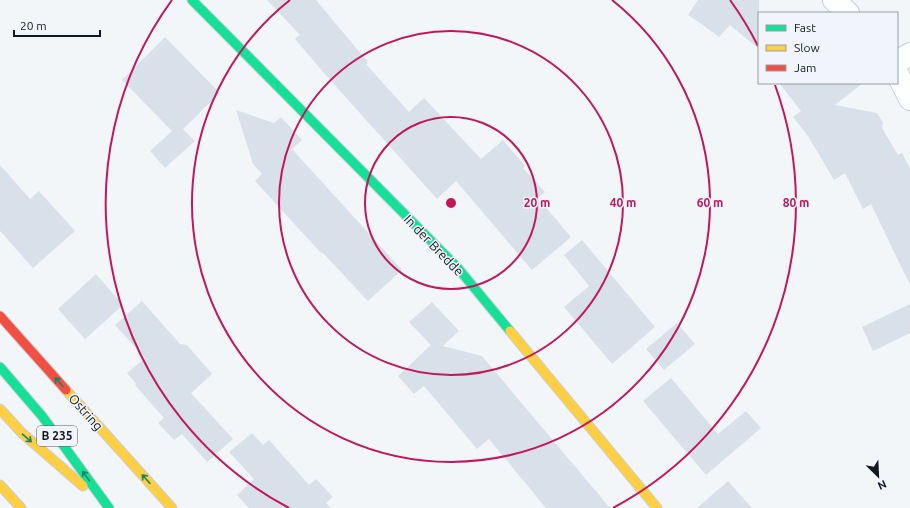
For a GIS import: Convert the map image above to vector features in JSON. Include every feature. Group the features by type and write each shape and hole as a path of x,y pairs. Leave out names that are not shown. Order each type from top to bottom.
{"street":[{"name":"In der Bredde","path":"192,0 457,267 657,508"},
{"path":"834,0 847,12"},
{"path":"898,61 910,54"},
{"path":"898,75 910,99"},
{"name":"Ostring","path":"0,316 172,508"},
{"name":"B 235","path":"0,367 42,416 109,508"},
{"name":"B 235","path":"0,409 22,434 109,508"},
{"path":"0,485 21,508"}],"building":[{"path":"267,0 316,0 368,62 366,64 409,112 424,98 481,159 503,140 525,166 523,168 545,192 538,198 571,237 532,270 456,181 437,199 324,73 295,39 300,35"},
{"path":"698,0 759,0 758,48 730,25 719,37 688,15"},
{"path":"165,37 220,93 183,129 195,141 165,168 150,151 172,131 122,80"},
{"path":"780,84 862,84 835,105 877,113 883,123 882,128 898,155 902,153 910,169 910,285 871,204 863,209 845,173 834,180 808,136 793,117 801,111"},
{"path":"236,110 274,123 281,117 302,140 292,149 402,270 368,301 322,252 321,253 255,181 262,174 253,164"},
{"path":"0,165 30,199 39,191 75,231 33,268 0,231"},
{"path":"582,240 655,327 612,364 564,307 589,286 564,255"},
{"path":"96,274 123,305 85,339 58,309"},
{"path":"142,301 180,344 187,345 212,374 191,393 233,439 207,462 182,434 174,440 158,423 164,418 135,385 136,384 127,373 145,358 115,325"},
{"path":"432,302 459,331 443,346 482,356 610,508 546,508 489,439 477,449 424,386 414,394 398,376 431,345 409,322"},
{"path":"910,304 910,333 873,351 862,327"},
{"path":"677,323 695,344 664,370 646,349"},
{"path":"671,378 718,434 746,411 761,428 706,475 643,401"},
{"path":"252,433 263,445 269,440 309,485 316,479 333,497 326,503 331,508 249,508 237,495 254,479 229,452"},
{"path":"728,481 752,508 697,508"}],"traffic: fast":[{"path":"192,0 457,267 510,331"},
{"path":"0,367 42,416 109,508"}],"traffic: slow":[{"path":"510,331 657,508"},
{"path":"66,390 172,508"},
{"path":"0,409 22,433 83,486"},
{"path":"0,485 21,508"}],"traffic: jam":[{"path":"0,316 66,390"}]}
